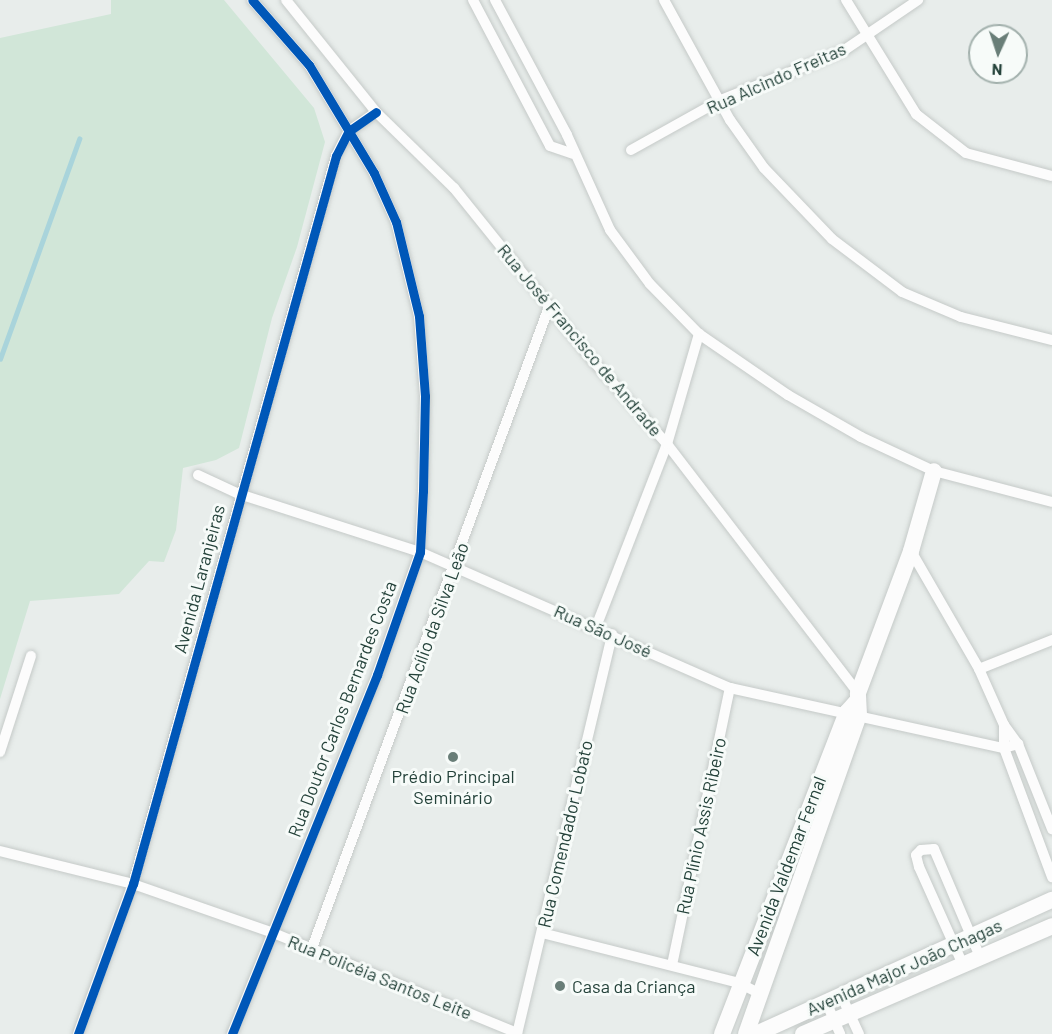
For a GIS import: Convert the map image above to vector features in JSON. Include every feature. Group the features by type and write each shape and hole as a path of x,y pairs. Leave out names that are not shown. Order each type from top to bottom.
{"street":[{"name":"Rua Doutor Carlos Bernardes Costa","path":"232,1034 271,932 377,675 420,552 425,396 419,316 396,222 374,173 309,65 252,0"},
{"name":"Rua José Francisco de Andrade","path":"286,0 376,112 454,188 549,307 668,444 855,705"},
{"path":"473,0 550,146 573,154"},
{"path":"495,0 532,67 610,230 650,284 699,334 788,395 861,436 934,471 1052,502"},
{"path":"664,0 721,100 764,168 832,239 902,292 961,317 1052,340"},
{"path":"846,0 916,114 966,153 1052,176"},
{"name":"Rua Alcindo Freitas","path":"631,150 721,100 843,51 918,0"},
{"path":"514,76 532,67"},
{"path":"349,131 376,112"},
{"name":"Avenida Laranjeiras","path":"78,1034 133,884 239,494 336,156 349,131"},
{"name":"Rua Acílio da Silva Leão","path":"312,948 549,307"},
{"path":"596,627 668,444 699,334"},
{"name":"Avenida Valdemar Fernal","path":"722,1034 739,983 763,932 855,705 911,551 934,471"},
{"name":"Rua São José","path":"198,475 239,494 420,552 612,634 730,688 855,705 1004,748 1018,744"},
{"path":"911,551 979,669 1004,725 1018,744 1052,829"},
{"name":"Rua Comendador Lobato","path":"517,1034 612,634"},
{"path":"979,669 1052,640"},
{"path":"0,752 31,656"},
{"name":"Rua Plínio Assis Ribeiro","path":"672,965 730,688"},
{"name":"Avenida Valdemar Fernal","path":"746,1034 780,940 855,705"},
{"path":"1004,725 1004,748 1052,877"},
{"path":"964,967 919,867 916,855 921,850 934,849 981,959"},
{"name":"Rua Policéia Santos Leite","path":"0,851 133,884 271,932 517,1034"},
{"name":"Avenida Major João Chagas","path":"756,1034 1052,900"},
{"name":"Avenida Major João Chagas","path":"803,1034 837,1027 851,1013 964,967 1052,926"},
{"path":"763,932 780,940"},
{"path":"542,933 739,983 761,994"},
{"path":"834,998 851,1013 859,1034"},
{"path":"834,998 837,1027"}],"green space":[{"path":"111,0 224,0 314,108 325,142 297,247 272,318 239,448 216,460 183,468 176,530 164,562 149,561 119,594 30,601 0,699 0,38 111,14"}],"waterway":[{"path":"0,359 79,139"}],"cycle path":[{"path":"232,1034 377,675 420,552 425,396 419,316 396,222 374,173 309,65 252,0"},
{"path":"78,1034 133,884 336,156 349,131 376,112"}],"place":[{"name":"Prédio Principal Seminário","path":"453,757"},
{"name":"Casa da Criança","path":"560,986"}]}
